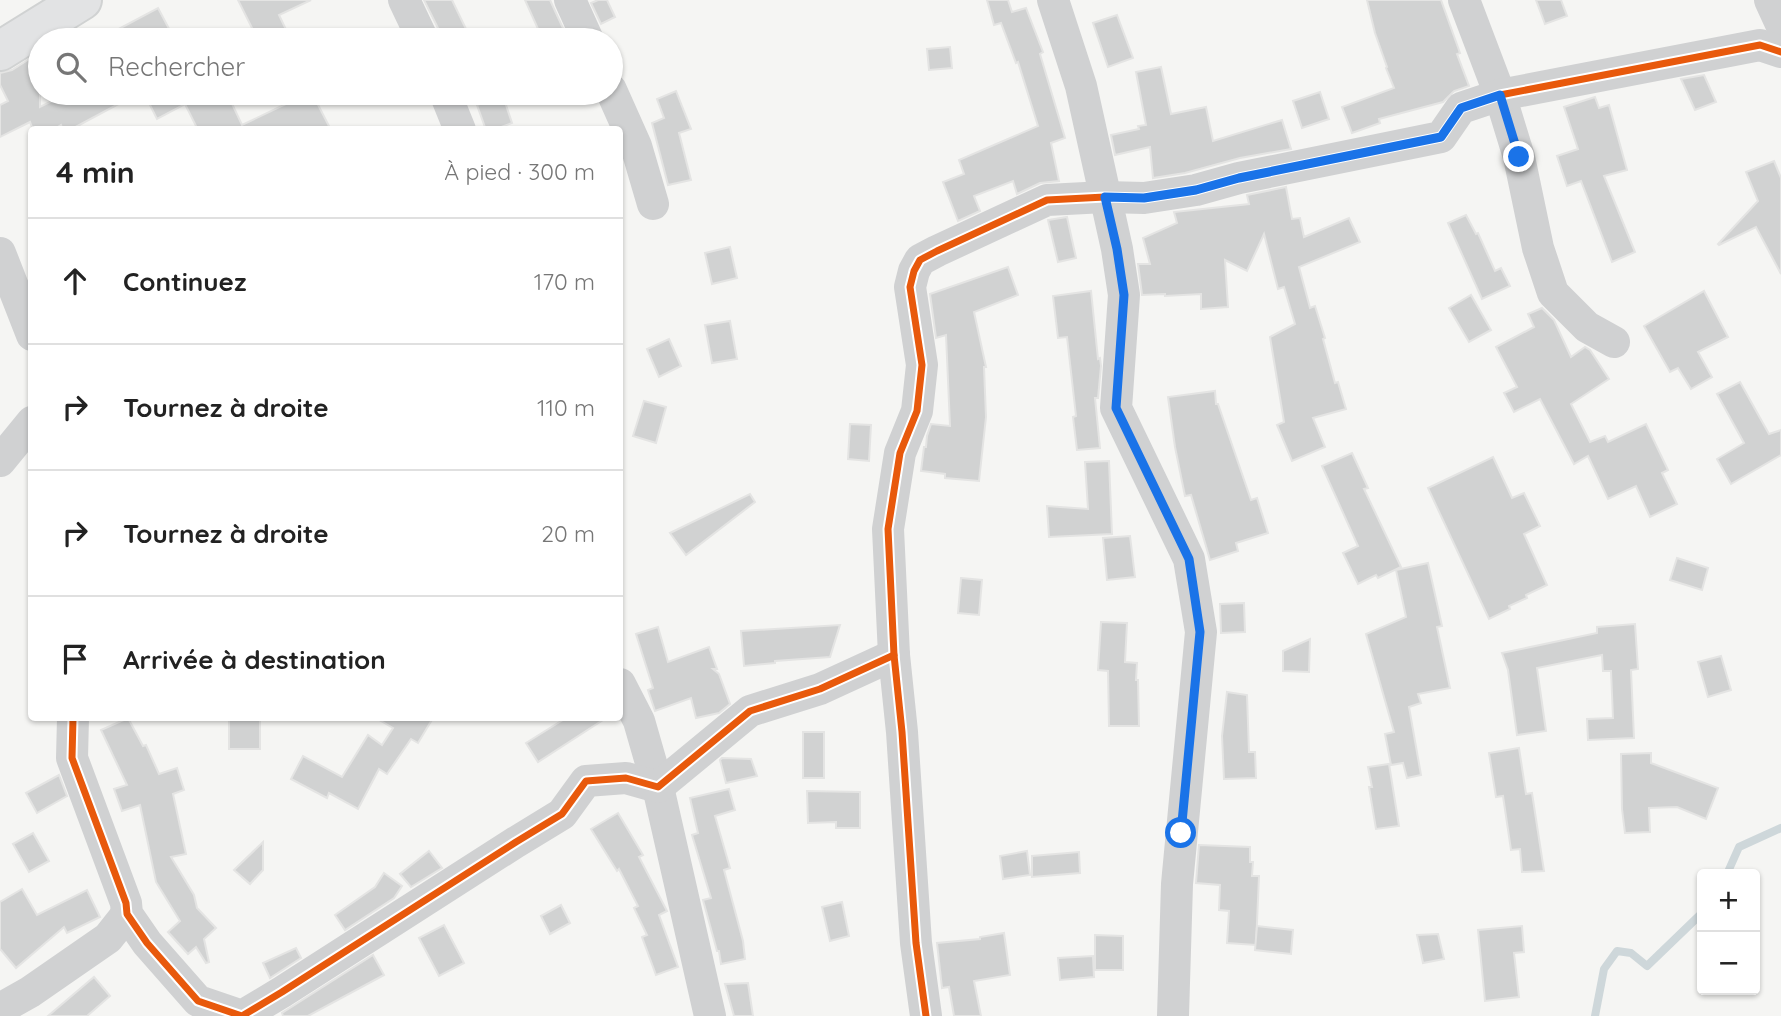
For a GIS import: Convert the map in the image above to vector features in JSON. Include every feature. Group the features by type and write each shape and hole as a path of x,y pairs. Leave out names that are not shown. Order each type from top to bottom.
{"main road":[{"path":"37,28 82,0"},
{"path":"0,51 28,34"}],"street":[{"path":"404,0 417,28"},
{"path":"570,0 583,28"},
{"path":"1053,0 1081,86 1117,249 1124,295 1116,408 1189,559 1200,632 1177,884 1173,1016"},
{"path":"1464,0 1500,95 1519,157 1538,248 1553,293 1587,327 1614,342"},
{"path":"1770,0 1781,24"},
{"path":"926,1016 916,943 887,528 900,453 917,411 922,365 910,287 920,260 1047,200 1144,198 1196,190 1239,178 1441,137 1461,108 1500,95 1760,45 1781,52"},
{"path":"450,105 458,126"},
{"path":"618,105 636,146 653,204"},
{"path":"2,266 28,326"},
{"path":"0,461 28,427"},
{"path":"658,787 750,710 820,689 894,655"},
{"path":"623,690 639,721 658,787 710,1016"},
{"path":"73,721 72,758 126,903 127,914 147,943 198,1001 242,1016 562,814 586,782 626,778 658,787"},
{"path":"0,1009 30,992 108,938 127,914"}],"building":[{"path":"238,0 311,0 279,15 285,28 252,28"},
{"path":"424,0 452,0 466,28 438,28"},
{"path":"525,0 550,0 563,28 538,28"},
{"path":"607,0 615,17 601,24 591,3"},
{"path":"987,0 1008,0 1012,12 1026,8 1043,52 1040,54 1065,138 1051,143 1059,181 1040,183 1017,194 1013,181 974,196 980,211 958,221 943,182 964,174 959,160 1038,126 1018,62 1016,63 1001,23 994,25"},
{"path":"1367,0 1441,0 1469,86 1454,91 1443,102 1379,119 1380,123 1352,133 1342,107 1394,88"},
{"path":"1536,0 1561,0 1567,16 1545,24"},
{"path":"158,8 169,28 120,28"},
{"path":"1117,15 1133,58 1108,67 1093,23"},
{"path":"950,47 952,68 929,70 927,49"},
{"path":"28,60 28,105 117,105 77,126 32,126 30,122 0,137 0,105 8,101 0,85 0,73 12,70"},
{"path":"1161,67 1171,114 1206,107 1213,141 1282,120 1291,149 1153,178 1150,147 1115,155 1111,135 1146,125 1136,72"},
{"path":"1704,75 1716,102 1695,110 1681,79"},
{"path":"676,91 691,129 679,133 691,180 668,185 652,123 664,118 657,99"},
{"path":"1320,92 1329,119 1302,128 1293,101"},
{"path":"1595,97 1599,108 1609,105 1627,170 1604,176 1635,252 1612,262 1581,181 1567,186 1557,156 1578,149 1564,107"},
{"path":"150,105 183,105 157,119"},
{"path":"186,105 233,105 242,125 284,105 318,105 329,126 196,126"},
{"path":"477,105 506,105 512,123 485,126"},
{"path":"1774,161 1781,178 1781,274 1756,227 1718,244 1758,201 1746,172"},
{"path":"1286,187 1292,219 1300,218 1304,237 1349,218 1360,242 1299,267 1310,308 1315,306 1335,383 1338,382 1346,409 1313,418 1325,447 1292,461 1277,425 1284,422 1270,337 1295,324 1284,287 1278,289 1264,234 1247,271 1225,260 1228,307 1201,309 1201,294 1142,295 1138,264 1150,264 1143,238 1177,223 1174,212 1249,204 1247,195"},
{"path":"1466,215 1476,234 1478,233 1495,271 1501,268 1510,286 1482,299 1448,223"},
{"path":"1067,217 1076,258 1058,262 1048,220"},
{"path":"730,247 737,278 712,284 705,253"},
{"path":"1008,267 1018,295 974,312 986,367 986,417 979,481 945,478 945,474 921,471 931,424 950,426 946,335 936,338 930,294"},
{"path":"1091,291 1101,366 1098,398 1095,398 1100,448 1077,450 1067,337 1058,338 1053,296"},
{"path":"1704,291 1728,337 1698,352 1712,377 1691,389 1678,368 1670,372 1644,326"},
{"path":"1471,295 1491,330 1469,342 1449,308"},
{"path":"1542,308 1554,320 1571,357 1585,347 1590,350 1609,379 1571,404 1590,442 1605,436 1608,442 1646,424 1668,470 1662,473 1677,504 1650,517 1636,486 1608,499 1588,456 1574,464 1540,399 1514,412 1504,393 1517,387 1496,347 1534,327 1528,314"},
{"path":"730,321 737,359 712,363 705,325"},
{"path":"669,339 681,366 659,377 647,349"},
{"path":"1740,382 1769,434 1781,430 1781,455 1731,484 1717,459 1744,443 1717,394"},
{"path":"1215,391 1216,404 1251,500 1257,498 1268,533 1236,543 1238,551 1210,560 1191,495 1185,496 1168,397"},
{"path":"644,401 666,407 656,443 633,436"},
{"path":"850,424 871,425 869,461 848,459"},
{"path":"1352,453 1368,488 1364,489 1401,567 1358,584 1343,553 1358,546 1322,466"},
{"path":"1493,457 1512,498 1524,493 1540,526 1524,534 1547,585 1489,619 1428,488"},
{"path":"1109,461 1112,534 1049,537 1047,506 1088,509 1085,462"},
{"path":"750,494 755,502 686,555 670,533"},
{"path":"1130,536 1135,577 1107,580 1103,538"},
{"path":"1677,558 1708,568 1702,590 1670,580"},
{"path":"1428,563 1442,626 1437,627 1450,688 1418,694 1421,703 1409,707 1421,775 1407,778 1403,763 1391,765 1385,734 1394,732 1366,634 1406,617 1396,570"},
{"path":"961,578 982,580 979,615 958,613"},
{"path":"1244,603 1245,632 1221,633 1220,604"},
{"path":"1101,622 1127,623 1125,662 1137,663 1139,726 1109,726 1108,671 1098,670"},
{"path":"1635,624 1638,669 1631,670 1634,738 1588,740 1587,719 1613,718 1611,671 1603,671 1602,655 1537,668 1546,731 1517,735 1508,670 1502,653 1597,633 1597,627"},
{"path":"840,625 830,657 744,666 741,631"},
{"path":"658,627 668,662 709,647 717,669 713,669 719,674 730,704 719,713 696,718 691,698 655,711 648,690 653,688 636,634"},
{"path":"1310,639 1309,672 1283,671 1283,651"},
{"path":"1721,656 1731,690 1708,697 1698,662"},
{"path":"1227,692 1247,695 1249,752 1255,752 1256,778 1224,779 1222,736"},
{"path":"121,721 130,721 143,746 146,745 159,774 177,768 184,790 173,794 186,854 171,857 194,895 197,908 216,928 204,939 209,962 206,963 196,947 188,954 168,932 180,921 156,882 140,805 122,811 114,789 127,785 101,730"},
{"path":"229,721 260,721 260,749 229,749"},
{"path":"381,721 431,721 418,743 411,739 387,774 379,769 358,809 329,793 327,798 291,779 303,756 342,777 368,735 382,745 393,728"},
{"path":"561,721 601,721 538,762 526,743"},
{"path":"803,732 824,732 824,778 803,778"},
{"path":"1519,748 1526,794 1532,793 1544,871 1522,872 1520,849 1511,850 1503,796 1496,797 1489,753"},
{"path":"1651,753 1651,763 1718,788 1706,819 1677,807 1649,808 1650,832 1625,833 1621,754"},
{"path":"751,759 757,776 726,783 720,760"},
{"path":"1389,764 1399,826 1376,829 1368,767"},
{"path":"59,775 67,796 37,813 26,793"},
{"path":"729,789 735,810 715,816 730,868 724,870 743,941 745,959 721,964 703,900 711,898 692,835 698,833 690,798"},
{"path":"807,791 860,792 860,828 836,828 836,822 808,823"},
{"path":"618,813 643,855 639,857 667,911 659,915 678,967 656,975 642,937 647,935 634,908 638,906 619,869 617,871 591,829"},
{"path":"33,833 49,861 29,872 13,844"},
{"path":"263,842 263,870 250,884 234,870"},
{"path":"1199,845 1250,847 1252,876 1259,876 1256,945 1227,943 1229,911 1219,910 1220,885 1196,883"},
{"path":"429,851 442,868 411,887 400,874"},
{"path":"1027,851 1030,875 1003,879 1000,856"},
{"path":"1079,852 1080,873 1032,877 1032,856"},
{"path":"384,873 402,886 394,898 345,930 335,915 375,887"},
{"path":"22,889 37,915 87,890 100,917 67,933 64,927 16,968 0,949 0,902"},
{"path":"842,902 849,936 830,941 822,907"},
{"path":"561,905 570,923 550,934 541,916"},
{"path":"444,925 464,963 439,976 419,938"},
{"path":"1257,926 1293,930 1291,954 1255,950"},
{"path":"1522,926 1524,952 1514,953 1519,997 1485,1001 1478,930"},
{"path":"1004,933 1010,975 974,981 981,1016 954,1016 949,987 942,988 937,943 980,939"},
{"path":"1438,934 1444,959 1423,963 1417,935"},
{"path":"1095,935 1123,936 1123,970 1095,970"},
{"path":"296,948 301,958 270,978 263,963"},
{"path":"373,955 384,975 308,1016 283,1016 282,1013"},
{"path":"1093,956 1094,977 1060,980 1058,958"},
{"path":"94,977 110,996 87,1016 48,1016"},
{"path":"748,983 753,1016 734,1016 725,984"}],"waterway":[{"path":"1729,869 1739,847 1781,828"},
{"path":"1595,1016 1604,969 1617,951 1631,953 1647,966 1697,918"}],"cycle path":[{"path":"926,1016 916,943 902,732 894,655 888,529 900,453 917,411 922,365 910,287 920,260 1047,200 1144,198 1196,190 1239,178 1441,137 1461,108 1500,95 1760,45 1781,52"},
{"path":"73,721 72,758 126,903 127,914 147,943 198,1001 242,1016 562,814 586,781 626,778 658,787 750,711 820,689 894,655"}],"route":[{"path":"1181,833 1200,632 1189,559 1116,408 1124,295 1105,197 1144,198 1196,190 1239,178 1441,137 1461,108 1500,95 1519,157"}]}
